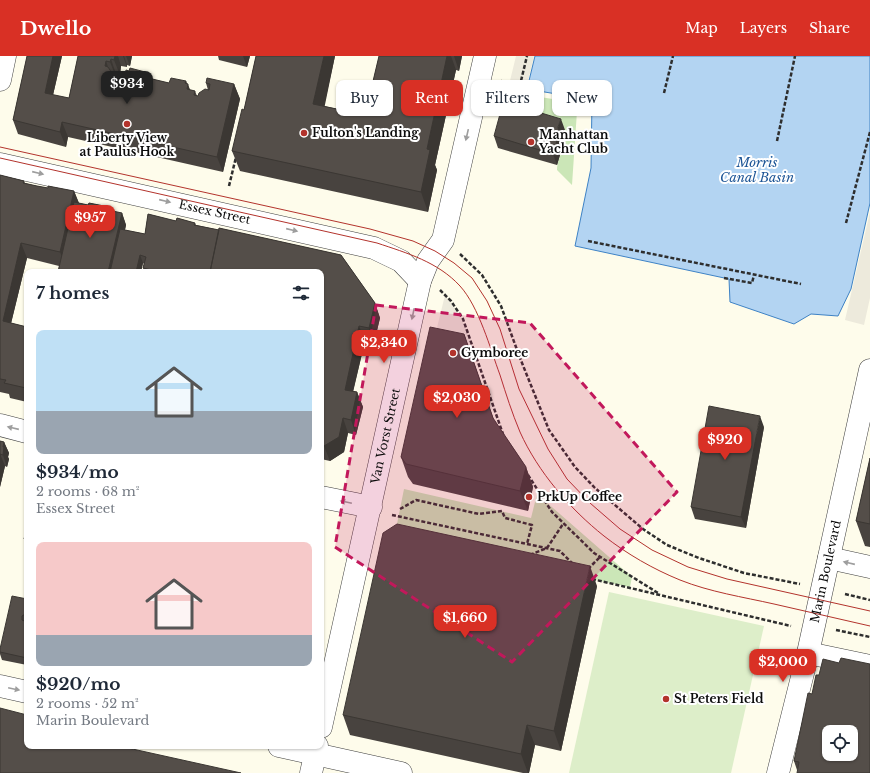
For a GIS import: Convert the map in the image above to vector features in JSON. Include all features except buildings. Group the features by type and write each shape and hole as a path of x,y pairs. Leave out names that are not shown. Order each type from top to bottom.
{"street":[{"path":"0,80 5,56"},
{"name":"Van Vorst Street","path":"324,714 420,281 428,261 443,240 485,56"},
{"name":"Essex Street","path":"0,164 374,248 401,261 420,281"},
{"name":"Marin Boulevard","path":"778,773 808,653 870,370"},
{"path":"0,425 24,431"},
{"path":"324,498 370,507"},
{"path":"829,558 870,567"},
{"path":"808,653 870,666"},
{"path":"0,686 24,691"},
{"path":"288,749 314,758 401,773"}],"path":[{"path":"521,80 527,56"},
{"path":"664,93 673,56"},
{"path":"777,141 795,56"},
{"path":"846,223 870,132"},
{"path":"229,186 236,155"},
{"path":"588,241 801,284"},
{"path":"459,253 482,275 501,306 549,430 575,468 594,488 644,529 667,544 699,558 744,573 800,584"},
{"path":"724,278 752,283 754,275"},
{"path":"440,290 451,301 461,317 504,438"},
{"path":"467,347 473,348"},
{"path":"524,469 548,506 563,524 588,548 660,594"},
{"path":"400,508 416,500 479,514 502,511 505,518 532,525 527,544"},
{"path":"392,515 560,551 579,569"},
{"path":"527,556 547,548 563,524"},
{"path":"583,574 600,557"},
{"path":"587,578 792,626"},
{"path":"845,594 870,600"},
{"path":"836,630 870,637"}],"highlighted area":[{"path":"376,305 530,323 677,492 512,662 335,547"}],"green space":[{"path":"544,98 552,99 552,116 577,116 572,185 557,170 558,161 563,147 565,130 527,119 528,116 544,116"},
{"path":"404,489 531,518 537,494 632,577 630,587 394,539"},
{"name":"St Peters Field","path":"609,592 764,626 731,773 569,773"}],"shaded area":[{"path":"516,56 534,56 528,80 510,80"},
{"path":"870,212 870,298 864,325 845,320"},
{"path":"445,295 458,312 475,353 433,344"}],"water":[{"name":"Morris Canal Basin","path":"535,56 870,56 870,203 851,289 838,316 811,314 794,324 730,302 729,279 575,246 591,168 592,116 612,116 612,80 552,80 552,93 544,92 544,80 529,80"}],"tram line":[{"path":"0,147 370,229 413,241 435,251 454,263 472,278 487,301 500,329 519,389 548,449 567,479 590,503 620,529 652,550 688,567 727,579 870,611"},
{"path":"0,158 377,243 432,264 460,286 473,305 488,341 509,404 527,447 556,489 567,502 604,536 650,566 691,584 727,594 870,626"}],"place":[{"name":"Liberty View at Paulus Hook","path":"127,124"},
{"name":"Fulton's Landing","path":"304,133"},
{"name":"Manhattan Yacht Club","path":"531,142"},
{"name":"Gymboree","path":"453,353"},
{"name":"PrkUp Coffee","path":"529,497"},
{"name":"St Peters Field","path":"666,699"}]}
